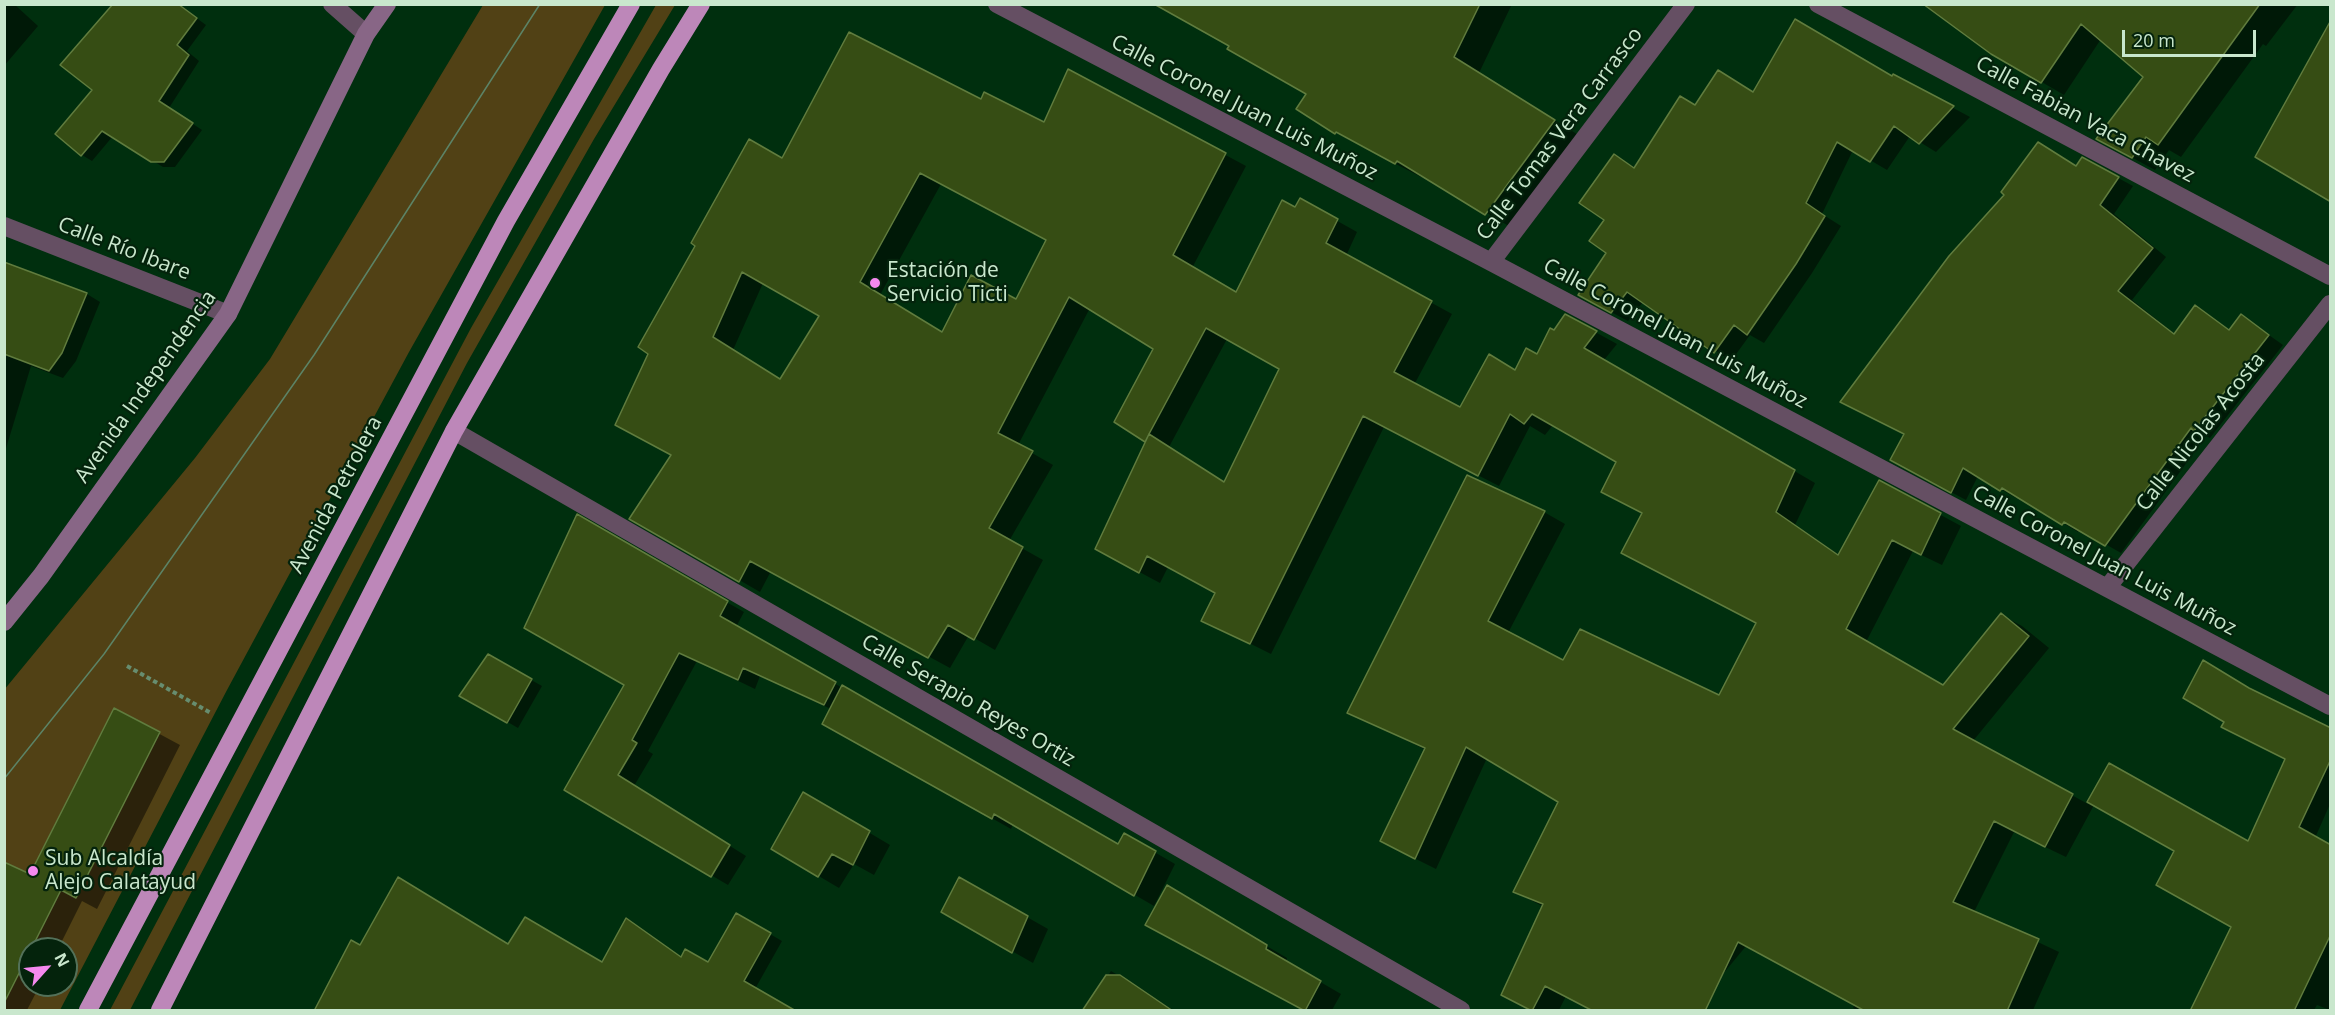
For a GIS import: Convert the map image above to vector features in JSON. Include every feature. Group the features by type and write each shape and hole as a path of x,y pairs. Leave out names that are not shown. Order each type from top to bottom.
{"highway":[{"name":"Avenida Petrolera","path":"88,1011 506,221 631,4"},
{"path":"160,1011 454,431 661,69 701,4"}],"street":[{"path":"332,4 366,34"},
{"name":"Avenida Independencia","path":"4,622 41,576 228,314 366,34 387,4"},
{"name":"Calle Coronel Juan Luis Muñoz","path":"997,4 2331,706"},
{"name":"Calle Tomas Vera Carrasco","path":"1491,262 1686,4"},
{"name":"Calle Fabian Vaca Chavez","path":"1818,4 2331,276"},
{"name":"Calle Río Ibare","path":"4,226 228,314"},
{"name":"Calle Nicolas Acosta","path":"2107,588 2331,304"},
{"name":"Calle Serapio Reyes Ortiz","path":"454,431 1461,1011"}],"path":[{"path":"127,666 214,714"}],"shaded area":[{"path":"483,5 605,5 409,352 227,690 78,976 78,937 18,937 18,997 67,997 60,1010 5,1010 4,690 195,458 270,359"},
{"path":"656,5 675,5 594,139 467,363 130,1010 110,1010 471,328"}],"building":[{"path":"113,4 178,4 197,18 177,45 189,55 159,101 193,123 164,162 151,162 102,131 81,156 55,134 92,90 60,65"},
{"path":"1154,4 1480,4 1454,57 1555,120 1485,215 1397,161 1395,164 1336,132 1335,134 1296,109 1306,94 1227,49 1229,46"},
{"path":"1923,4 2260,4 2158,145 2146,137 2132,158 2096,139 2143,77 2081,24 2041,83 1991,54"},
{"path":"1795,19 1892,76 1893,74 1954,106 1919,144 1894,126 1870,162 1837,142 1806,203 1825,216 1796,264 1747,335 1734,325 1714,353 1627,292 1611,313 1578,295 1606,253 1589,241 1604,220 1579,203 1614,154 1634,168 1680,96 1695,105 1718,70 1753,92"},
{"path":"2331,20 2331,202 2255,157"},
{"path":"849,32 981,99 984,92 1044,122 1068,69 1226,153 1173,255 1236,292 1282,200 1295,207 1300,198 1338,219 1326,243 1432,301 1394,372 1460,407 1489,354 1515,370 1526,348 1537,354 1550,328 1554,330 1565,314 1597,331 1584,348 1795,470 1776,512 1838,555 1879,480 1941,513 1921,555 1892,540 1846,629 1943,685 2001,613 2029,636 1953,729 2073,794 2045,847 1994,821 1953,902 2039,939 2007,1011 1865,1011 1738,942 1705,1011 1593,1011 1545,986 1532,1011 1501,995 1543,904 1513,892 1558,802 1466,747 1415,859 1380,841 1425,748 1347,713 1467,475 1545,511 1488,621 1563,660 1580,629 1719,695 1756,623 1621,553 1642,513 1601,492 1616,462 1532,414 1524,424 1510,414 1478,476 1363,416 1250,644 1201,621 1215,593 1147,556 1139,573 1095,549 1149,434 1145,442 1114,422 1153,349 1069,297 998,433 1033,451 989,528 1023,547 974,640 948,625 928,658 750,561 739,582 629,519 671,455 615,425 648,354 638,347 695,246 691,243 749,139 782,158","holes":["920,173 1046,240 1016,299 971,275 942,332 860,282","742,272 819,316 780,379 713,337","1206,328 1279,369 1224,482 1149,434"]},
{"path":"2038,142 2076,166 2082,157 2119,177 2100,205 2153,248 2118,291 2174,334 2195,305 2229,330 2241,314 2269,335 2194,431 2191,428 2105,546 2064,522 2062,525 2002,488 2000,491 1963,468 1951,493 1890,460 1904,434 1840,402 1949,256 2004,195 2001,192"},
{"path":"4,262 87,293 62,353 49,371 4,354"},
{"path":"577,514 728,601 720,616 836,682 824,705 743,668 738,680 679,653 632,740 637,743 618,775 730,845 711,877 564,790 624,685 524,628"},
{"path":"488,654 532,679 507,723 459,696"},
{"path":"2203,660 2249,688 2331,728 2331,759 2299,827 2331,845 2331,934 2294,1011 2190,1011 2231,927 2156,885 2174,851 2087,802 2109,763 2248,841 2285,759 2221,727 2224,722 2183,698"},
{"path":"842,685 1118,844 1124,833 1156,851 1134,896 994,814 992,819 822,724"},
{"name":"Sub Alcaldía Alejo Calatayud","path":"114,708 160,732 76,898 61,890 37,937 18,937 18,975 4,1003 4,862 30,874"},
{"path":"803,792 870,831 853,865 832,854 818,877 771,849"},
{"path":"398,877 508,944 525,917 602,962 626,918 681,957 685,949 708,962 736,913 771,933 744,981 796,1011 314,1011 351,940 360,945"},
{"path":"959,877 1028,916 1012,953 941,912"},
{"path":"1167,885 1267,945 1266,949 1321,981 1305,1011 1145,925"},
{"path":"1106,975 1120,975 1173,1011 1082,1011"}],"tram line":[{"path":"4,779 104,654 314,355 540,4"}],"place":[{"name":"Estación de Servicio Ticti","path":"875,283"},
{"name":"Sub Alcaldía Alejo Calatayud","path":"33,871"}]}
